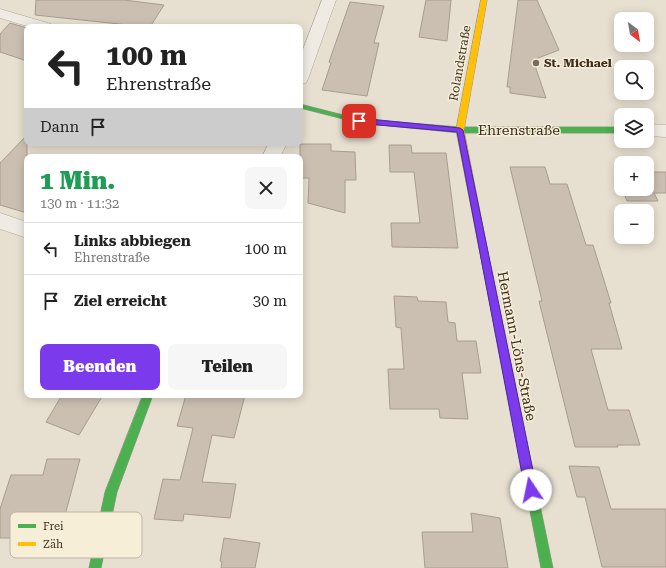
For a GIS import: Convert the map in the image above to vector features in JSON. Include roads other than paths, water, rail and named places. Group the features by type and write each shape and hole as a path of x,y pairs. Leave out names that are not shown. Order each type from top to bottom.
{"street":[{"path":"303,71 329,0"},
{"name":"Rolandstraße","path":"460,130 484,0"},
{"path":"0,13 36,24"},
{"name":"Ehrenstraße","path":"303,107 359,121 460,130 614,130"},
{"name":"Hermann-Löns-Straße","path":"460,130 546,568"},
{"path":"654,130 666,130"},
{"path":"0,221 24,229"},
{"path":"107,512 111,492 147,398"},
{"path":"95,568 97,558"}],"place":[{"name":"St. Michael","path":"536,63"}]}
